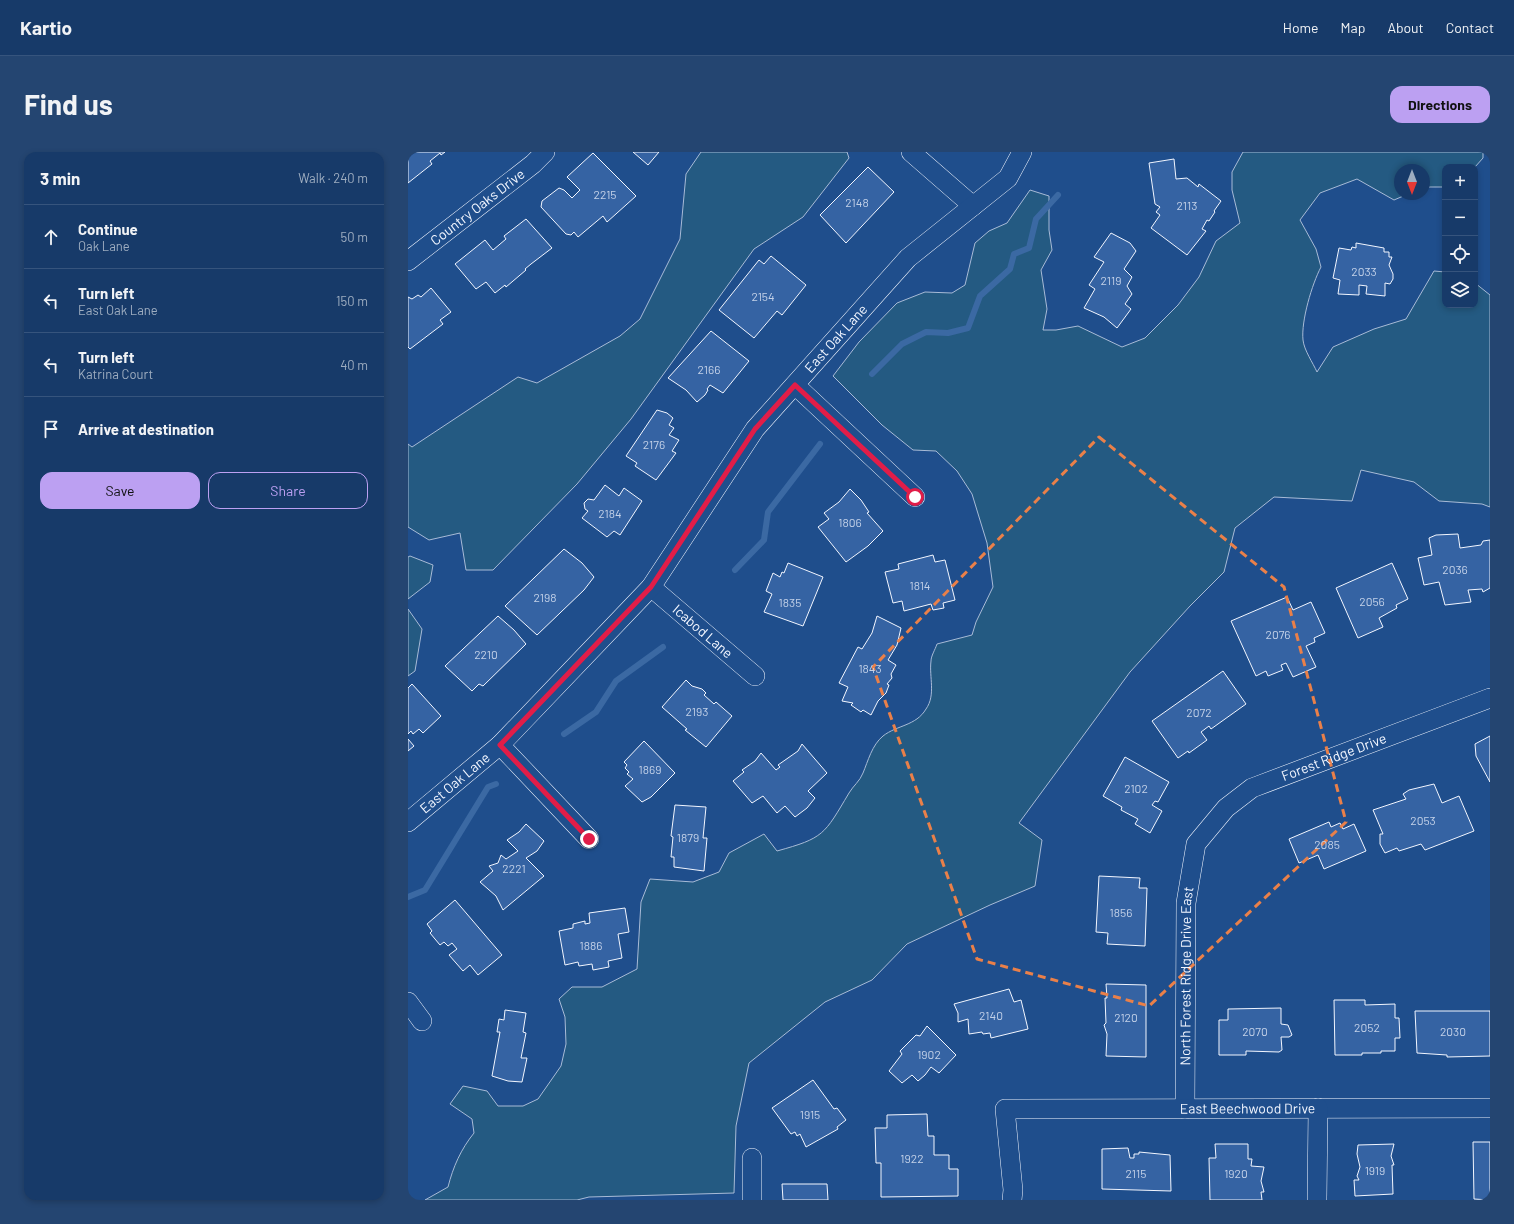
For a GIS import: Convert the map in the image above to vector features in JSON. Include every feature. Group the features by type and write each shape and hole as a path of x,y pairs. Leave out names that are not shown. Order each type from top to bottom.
{"street":[{"name":"Country Oaks Drive","path":"408,261 533,164 545,152"},
{"path":"911,152 972,206"},
{"name":"East Oak Lane","path":"408,822 500,745 651,587 755,429 908,258 1008,178 1022,152"},
{"path":"795,385 915,497"},
{"name":"Icabod Lane","path":"651,587 755,676"},
{"name":"Forest Ridge Drive","path":"1196,844 1226,808 1252,788 1490,698"},
{"path":"500,745 589,839"},
{"name":"North Forest Ridge Drive East","path":"1185,1109 1186,903 1196,844"},
{"path":"408,1002 422,1021"},
{"path":"1317,1200 1318,1108"},
{"name":"East Beechwood Drive","path":"1012,1200 1013,1190 1005,1109 1490,1108"},
{"path":"752,1158 752,1200"}],"highlighted area":[{"path":"1099,437 1284,587 1346,822 1149,1006 977,959 873,667"}],"shaded area":[{"path":"701,152 847,152 849,158 803,217 754,249 631,419 577,484 493,570 466,570 460,533 429,540 408,527 408,444 412,447 518,377 537,383 620,336 640,319 680,239 686,174"},
{"path":"1243,152 1483,152 1483,158 1478,164 1442,164 1442,187 1430,187 1430,164 1394,164 1394,200 1357,179 1320,193 1300,220 1316,249 1321,267 1314,283 1305,313 1303,332 1305,348 1317,372 1333,347 1374,329 1406,319 1434,271 1442,272 1442,308 1478,308 1478,285 1490,295 1490,507 1482,504 1439,501 1414,482 1361,470 1352,501 1274,497 1235,528 1224,572 1190,606 1130,672 1019,823 1042,840 1035,886 990,905 907,944 872,980 825,1002 749,1063 736,1126 734,1193 589,1197 577,1200 425,1200 448,1187 458,1158 474,1133 472,1119 450,1104 463,1086 487,1091 498,1106 523,1106 538,1099 561,1066 566,1044 565,1017 559,999 572,987 602,987 637,969 641,902 650,879 693,882 719,872 729,853 764,834 777,851 805,842 821,833 834,818 851,790 860,779 871,753 879,740 888,732 917,719 926,709 931,698 931,659 937,644 972,635 976,622 993,587 987,543 972,494 957,471 936,451 913,450 882,425 833,376 859,342 897,303 925,292 952,293 965,285 975,243 989,231 1007,223 1030,190 1049,196 1049,230 1052,250 1041,270 1047,309 1043,330 1056,330 1078,326 1122,347 1145,338 1178,305 1199,277 1216,241 1240,223 1232,190 1232,172"},
{"path":"410,556 433,565 430,582 408,599 408,557"},
{"path":"408,609 422,629 415,671 408,676"}],"building":[{"path":"408,152 445,152 441,155 440,153 430,161 432,164 408,183"},
{"path":"633,152 659,152 648,165"},
{"path":"593,153 636,196 607,222 603,216 578,237 574,232 571,235 566,234 541,207 542,201 559,188 564,190 572,198 580,190 567,177"},
{"path":"1174,159 1176,179 1187,178 1198,187 1199,184 1221,201 1209,221 1207,220 1202,229 1206,231 1187,255 1151,228 1160,215 1156,212 1160,207 1155,204 1149,163"},
{"path":"868,167 894,192 846,243 820,215"},
{"path":"526,219 552,248 525,269 526,270 506,287 505,285 495,293 486,282 476,289 455,264 485,240 493,250 506,239 504,236"},
{"path":"1111,233 1130,243 1136,251 1124,269 1132,277 1127,286 1132,294 1125,304 1131,309 1117,328 1104,317 1084,308 1095,289 1089,285 1104,262 1094,257"},
{"path":"1356,243 1384,248 1384,252 1389,252 1389,257 1392,257 1389,265 1393,274 1393,279 1390,284 1385,283 1385,296 1366,294 1367,286 1359,285 1359,295 1338,294 1340,280 1333,278 1339,248 1351,250 1352,247 1356,248"},
{"path":"771,256 806,285 782,315 777,311 754,338 719,310 759,260 764,264"},
{"path":"431,288 451,312 440,320 443,324 410,349 408,347 408,297 412,299 418,295 421,297"},
{"path":"711,331 749,361 723,393 710,385 705,395 697,402 686,390 668,378"},
{"path":"657,410 667,413 673,418 669,425 674,428 669,435 679,440 672,451 676,453 656,480 635,466 637,463 626,456"},
{"path":"605,485 619,496 624,488 642,501 620,535 614,531 607,537 582,518 588,511 585,509 584,503 588,499 594,500"},
{"path":"850,489 861,500 869,512 867,513 883,531 868,546 846,562 818,527 829,519 824,513 839,502"},
{"path":"1458,534 1460,548 1481,545 1483,541 1490,540 1490,588 1483,592 1482,589 1468,590 1471,602 1445,605 1439,582 1424,585 1418,558 1432,555 1429,538 1436,535"},
{"path":"564,549 582,563 594,577 584,590 537,635 505,606"},
{"path":"933,555 935,562 945,560 955,600 943,603 944,608 933,610 931,604 904,611 902,601 893,603 885,572 899,569 898,564"},
{"path":"788,563 823,577 803,626 764,612 772,594 766,591 773,573 780,577 782,572 784,573"},
{"path":"1392,563 1408,599 1396,605 1397,608 1379,618 1383,627 1358,638 1336,588"},
{"path":"1287,597 1293,610 1311,602 1325,633 1314,638 1315,642 1306,646 1316,667 1293,677 1286,663 1281,665 1283,670 1268,676 1266,671 1256,676 1231,621"},
{"path":"498,616 514,630 526,644 483,686 479,684 472,691 445,666"},
{"path":"877,616 901,628 897,645 888,660 896,665 891,674 892,678 887,684 889,685 886,693 878,701 871,715 863,710 861,712 851,705 853,703 842,701 848,687 839,683 858,647 862,649 872,633"},
{"path":"1223,671 1246,704 1211,729 1209,726 1201,732 1207,740 1189,753 1188,751 1178,758 1152,721"},
{"path":"686,680 692,686 702,689 706,693 704,695 714,704 716,702 732,716 706,747 685,730 687,729 662,707"},
{"path":"412,684 441,716 423,733 419,729 413,734 411,731 408,734 408,688"},
{"path":"1490,736 1490,782 1476,756 1475,744"},
{"path":"408,739 414,746 408,751"},
{"path":"644,741 675,773 651,797 642,802 625,786 633,779 627,774 629,772 625,768 627,765 624,762"},
{"path":"802,744 827,773 808,791 815,798 807,808 795,817 785,806 777,813 763,796 752,803 733,781 744,772 742,770 755,761 761,753 776,770 780,767 778,765 798,751"},
{"path":"1125,757 1169,782 1158,802 1155,801 1152,805 1162,811 1150,833 1135,824 1138,819 1121,810 1122,807 1103,796"},
{"path":"1434,784 1442,803 1459,796 1474,831 1425,850 1421,844 1399,851 1397,848 1385,853 1380,844 1380,834 1383,834 1373,810 1406,799 1403,794 1409,790"},
{"path":"675,805 706,807 703,838 707,838 704,871 674,867 674,857 671,857 673,837 671,836"},
{"path":"1329,822 1331,827 1340,823 1343,829 1354,824 1366,851 1324,869 1318,855 1299,863 1289,839"},
{"path":"526,824 544,841 537,851 526,858 544,876 503,910 496,896 480,882 493,871 489,866 498,863 501,855 506,859 518,851 507,840 519,832"},
{"path":"1099,876 1140,878 1139,888 1147,888 1145,946 1107,944 1108,933 1096,932"},
{"path":"455,900 502,955 478,975 470,965 463,971 449,955 457,949 452,943 448,946 444,942 440,945 430,933 432,931 427,924"},
{"path":"625,908 629,932 618,934 622,958 608,961 609,967 593,970 592,964 579,966 578,962 565,965 559,931 573,928 573,924 585,921 585,924 590,923 589,913"},
{"path":"1106,984 1146,985 1146,1057 1106,1056 1107,1034 1104,1025 1106,1023"},
{"path":"1009,989 1014,1002 1021,1000 1028,1029 991,1038 990,1033 983,1034 982,1032 969,1034 968,1019 958,1022 958,1013 954,1004"},
{"path":"1334,1000 1365,1000 1365,1005 1395,1004 1395,1018 1399,1018 1400,1038 1395,1038 1395,1051 1362,1053 1362,1055 1335,1055"},
{"path":"1281,1008 1281,1024 1288,1025 1292,1035 1289,1037 1281,1037 1282,1050 1279,1052 1246,1051 1246,1055 1219,1055 1219,1020 1228,1020 1228,1009"},
{"path":"505,1010 526,1013 523,1032 526,1033 521,1058 527,1058 522,1082 508,1081 492,1076 500,1032 497,1032 499,1019 504,1020"},
{"path":"1415,1011 1490,1011 1490,1056 1447,1057 1447,1055 1417,1053"},
{"path":"927,1026 956,1055 939,1073 931,1067 918,1081 912,1075 902,1083 889,1071 902,1054 900,1051 916,1035 920,1036"},
{"path":"813,1080 834,1109 837,1108 846,1120 837,1127 838,1129 806,1147 800,1134 797,1136 795,1132 791,1134 772,1108"},
{"path":"927,1114 928,1136 934,1136 934,1155 949,1155 949,1169 958,1169 958,1196 881,1197 881,1163 876,1163 875,1128 887,1128 887,1115"},
{"path":"1473,1142 1490,1142 1490,1200 1474,1199"},
{"path":"1215,1144 1248,1144 1248,1159 1252,1159 1251,1166 1264,1167 1261,1181 1264,1192 1261,1192 1262,1200 1210,1200 1209,1158 1216,1158"},
{"path":"1394,1144 1391,1156 1394,1165 1392,1165 1393,1194 1355,1196 1354,1180 1359,1180 1357,1176 1360,1167 1357,1154 1358,1145"},
{"path":"1128,1148 1130,1158 1134,1158 1134,1154 1139,1154 1139,1152 1170,1155 1171,1191 1102,1189 1102,1149"},
{"path":"782,1184 827,1184 828,1200 783,1200"}],"waterway":[{"path":"872,374 902,344 926,332 948,333 968,328 980,296 1010,269 1014,254 1029,248 1036,219 1058,195"},
{"path":"735,570 764,540 768,512 820,444"},
{"path":"564,734 596,712 616,681 663,647"},
{"path":"408,897 425,890 488,787 496,784"}],"route":[{"path":"589,839 500,745 651,587 755,429 795,385 915,497"}]}
